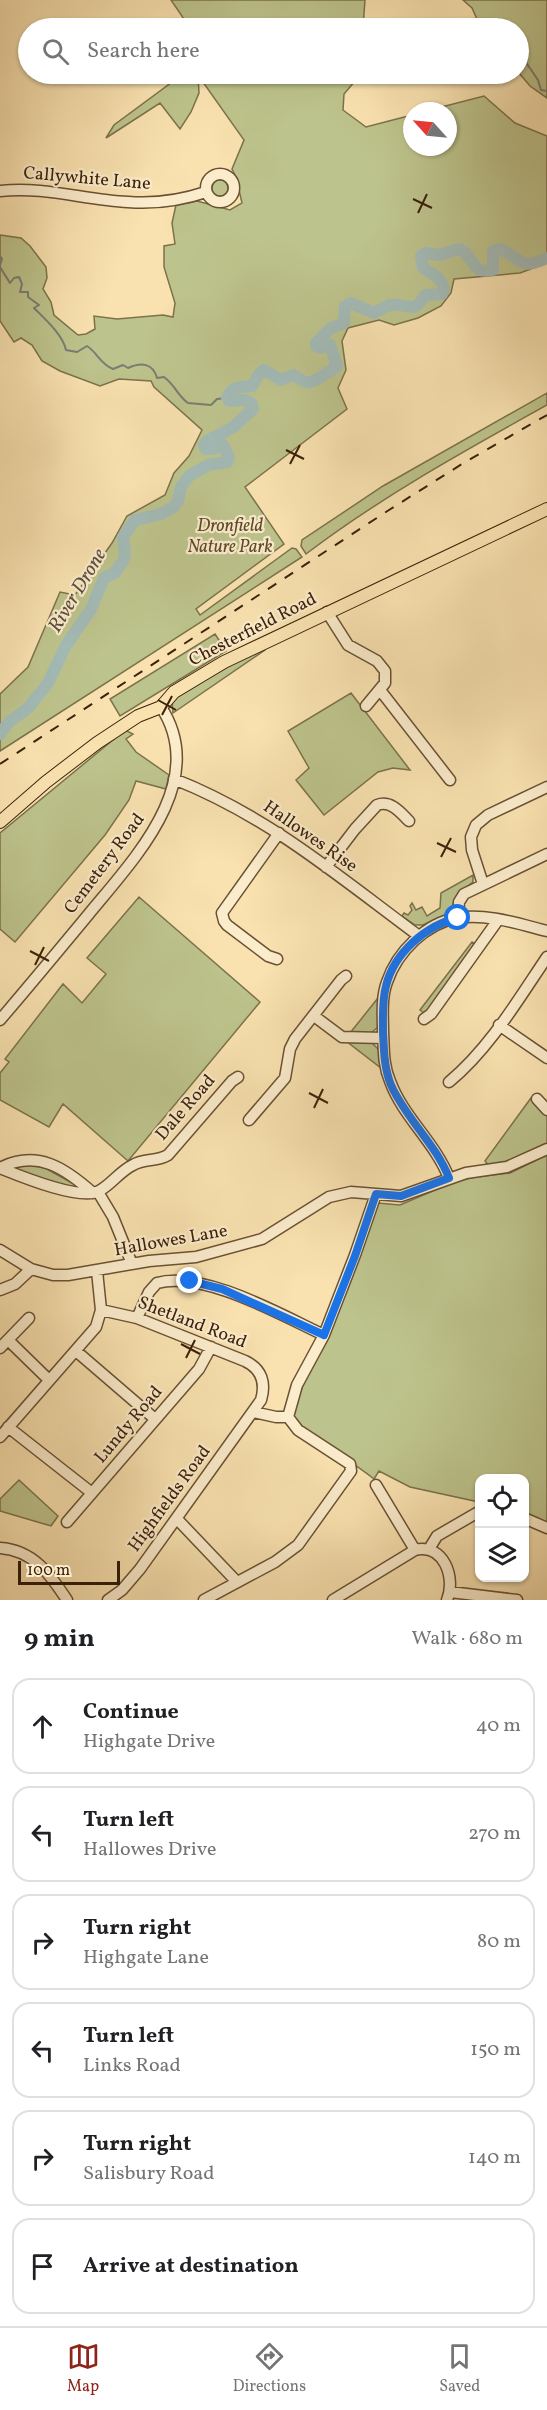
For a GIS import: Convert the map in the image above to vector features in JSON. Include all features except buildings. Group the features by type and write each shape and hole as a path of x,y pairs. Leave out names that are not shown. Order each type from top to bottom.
{"main road":[{"name":"Chesterfield Road","path":"3,815 105,738 138,716 161,707 174,692 224,662 547,509"}],"street":[{"name":"Callywhite Lane","path":"0,191 27,188 129,202 149,202 206,192"},
{"path":"327,612 352,649 382,665 386,677 380,690 366,706"},
{"path":"380,690 450,780"},
{"name":"Cemetery Road","path":"0,1020 152,835 166,807 174,779 176,754 175,737 161,707"},
{"name":"Hallowes Rise","path":"174,779 226,801 279,833 418,936"},
{"path":"483,884 472,850 471,837 476,825 488,815 547,787"},
{"path":"326,867 377,805 382,803 391,805 409,821"},
{"path":"277,958 268,956 227,925 222,913 279,833"},
{"path":"458,918 460,898 483,884 547,854"},
{"path":"449,1178 440,1158 397,1097 386,1072 383,1000 387,983 400,960 418,936 436,925 458,918 498,920 547,931"},
{"path":"424,1019 431,1014 498,920"},
{"path":"449,1082 500,1025 547,957"},
{"path":"249,1120 280,1084 288,1071 291,1045 340,980 346,976"},
{"path":"314,1016 342,1037 383,1038"},
{"path":"500,1025 547,1058"},
{"name":"Dale Road","path":"95,1192 135,1163 163,1159 168,1155 238,1077"},
{"path":"537,1099 547,1110"},
{"name":"Hallowes Lane","path":"0,1250 31,1269 53,1275 195,1257 249,1243 274,1233 329,1197 351,1192 401,1196 465,1173 507,1167 547,1149"},
{"path":"0,1168 16,1161 43,1161 70,1175 95,1192 113,1217 132,1264"},
{"path":"0,1168 64,1190 95,1192"},
{"path":"204,1600 275,1562 298,1545 321,1516 352,1468 298,1430 288,1417 297,1385 324,1335 376,1194"},
{"path":"0,1290 15,1284 31,1269"},
{"path":"0,1437 96,1327 101,1310 97,1271"},
{"path":"137,1318 149,1292 157,1283 190,1281 222,1289 324,1335"},
{"name":"Shetland Road","path":"101,1310 137,1318 253,1365 260,1372 263,1394 253,1412"},
{"path":"29,1318 4,1344 49,1380"},
{"name":"Lundy Road","path":"67,1522 205,1360 211,1347"},
{"path":"76,1351 155,1419"},
{"path":"253,1412 288,1417"},
{"name":"Highfields Road","path":"108,1600 131,1582 253,1412"},
{"path":"8,1428 92,1493"},
{"path":"376,1485 415,1550"},
{"path":"429,1549 437,1536 475,1514"},
{"path":"177,1519 237,1582"},
{"path":"529,1520 547,1528"},
{"path":"0,1548 23,1552 37,1562 67,1600"},
{"path":"333,1600 415,1550 429,1549 438,1554 448,1569 449,1596 517,1600"}],"green space":[{"path":"171,0 365,0 364,18 183,18"},
{"path":"463,0 547,0 547,98 528,84 529,18 476,18 472,8"},
{"path":"169,84 198,84 199,93 180,129 160,103 106,138 114,125"},
{"name":"Dronfield Nature Park","path":"204,84 352,84 344,94 343,110 366,127 403,117 403,156 457,156 457,103 484,96 515,123 547,136 547,263 520,273 454,279 451,293 441,306 418,318 394,325 379,320 348,328 342,341 346,370 338,388 347,409 245,487 284,544 196,609 200,615 292,548 296,549 302,557 0,751 0,694 28,667 60,592 75,595 112,543 127,516 165,495 174,473 189,456 202,430 154,387 151,381 119,379 100,386 60,371 42,361 32,345 21,338 14,342 0,321 0,235 21,238 30,246 46,267 47,278 43,289 51,302 54,315 78,335 95,329 94,316 117,319 163,315 173,317 175,303 164,267 164,246 175,244 172,223 176,205 197,201 230,210 242,203 232,169 244,140"},
{"path":"217,180 223,180 228,188 226,194 217,196 212,191 212,185"},
{"path":"547,393 547,405 393,494 306,554 301,546 302,540 383,486"},
{"path":"215,634 226,651 120,716 110,699"},
{"path":"264,647 265,650 173,713 172,701 190,686"},
{"path":"351,693 410,770 393,768 378,772 324,815 296,780 309,768 288,731"},
{"path":"125,730 133,734 126,739 136,752 169,775 166,789 136,781 129,800 105,835 15,942 0,929 0,833"},
{"path":"473,875 473,882 459,893 448,914 423,925 415,925 402,916 404,913 408,915 412,910 410,906 412,903 416,910 422,907 427,916 440,908 441,893"},
{"path":"139,897 260,1002 128,1161 63,1104 49,1127 0,1100 0,1073 9,1062 5,1059 63,984 82,1003 106,974 87,958"},
{"path":"472,942 477,945 426,1015 420,1010"},
{"path":"378,998 378,1027 371,1033 371,1042 379,1050 381,1068 346,1041"},
{"path":"531,1098 547,1114 547,1147 523,1159 489,1166 485,1161"},
{"path":"547,1155 547,1523 529,1516 529,1474 475,1474 475,1501 410,1487 379,1471 374,1479 310,1434 290,1417 347,1287 378,1203 400,1205 454,1182 510,1173"},
{"path":"30,1165 45,1168 83,1189 59,1185 9,1167"},
{"path":"19,1480 58,1516 51,1526 0,1511 0,1499"}],"waterway":[{"path":"529,67 538,80 541,90 547,91"},
{"name":"River Drone","path":"0,734 9,722 28,708 48,683 65,647 91,609 104,578 115,573 124,559 123,537 135,520 161,514 174,507 181,487 189,476 208,465 227,462 229,457 223,445 212,449 206,449 204,445 207,441 232,428 253,409 252,404 245,400 229,401 227,398 231,391 252,386 264,370 281,380 293,375 309,382 337,366 330,345 320,348 316,346 316,343 331,328 344,323 345,306 351,303 374,313 390,305 414,307 425,295 442,294 444,289 441,281 423,268 421,256 426,253 439,255 459,249 477,268 486,271 493,270 493,251 500,249 526,264 547,258"},
{"path":"0,256 2,259 0,265"},
{"path":"0,267 10,283 14,278 19,277 22,284 20,292 28,292 28,297 39,305 34,308 57,333 66,350 77,352 87,346 113,369 123,365 128,368 146,365 153,369 157,378 164,377 188,403 211,405 217,399 227,398"}],"railway":[{"path":"0,764 389,510 462,464 547,415"}],"route":[{"path":"190,1281 210,1284 324,1335 376,1194 406,1195 449,1178 445,1166 390,1084 384,1055 383,1000 389,976 418,936 446,920 458,918"}]}
